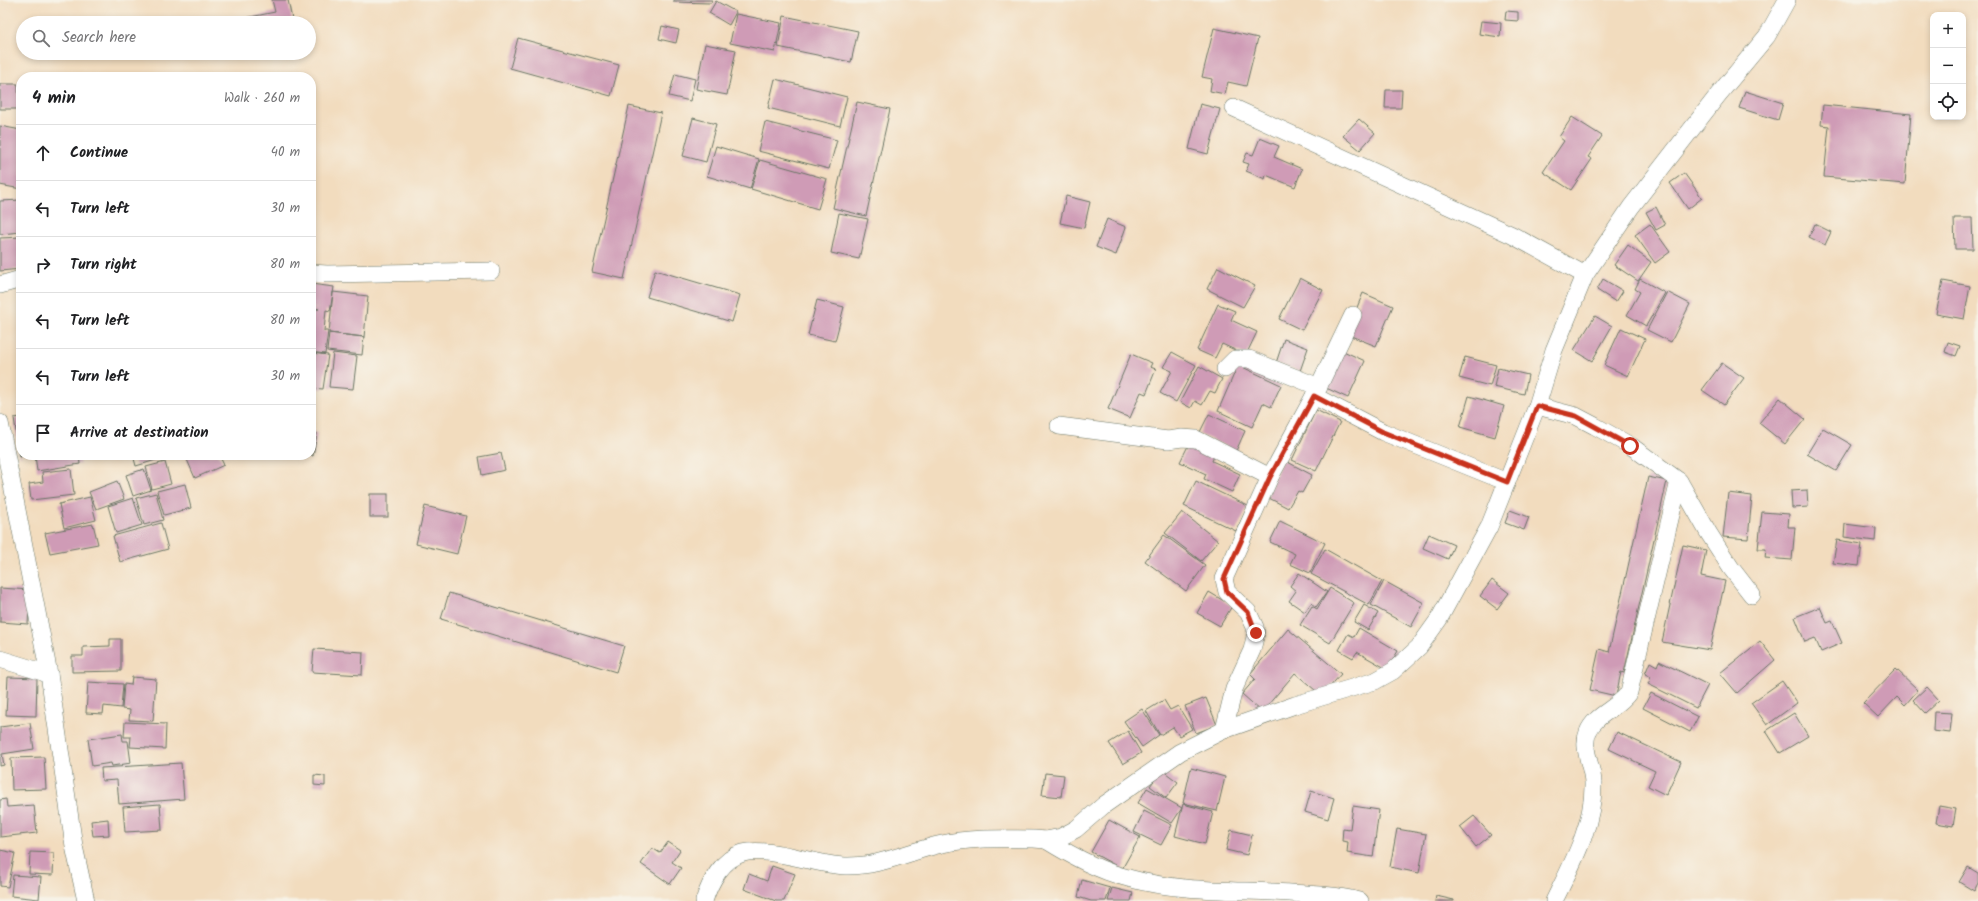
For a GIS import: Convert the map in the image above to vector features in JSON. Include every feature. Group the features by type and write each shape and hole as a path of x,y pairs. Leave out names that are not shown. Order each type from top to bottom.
{"street":[{"path":"704,901 708,887 719,870 730,859 743,853 772,853 813,862 845,866 869,865 958,840 1046,840 1061,837 1076,829 1104,805 1180,752 1224,730 1295,705 1357,688 1375,681 1393,671 1419,648 1439,619 1489,527 1537,406 1554,350 1585,275 1631,207 1718,95 1767,36 1787,0"},
{"path":"1234,108 1512,235 1585,275"},
{"path":"316,273 491,271"},
{"path":"0,286 16,281"},
{"path":"1224,730 1234,689 1252,650 1256,633 1248,612 1227,592 1224,579 1270,477 1317,391 1353,315"},
{"path":"1225,369 1235,360 1249,359 1317,391 1383,432 1507,482"},
{"path":"1537,406 1576,416 1630,446 1679,481 1708,532 1731,568 1752,595"},
{"path":"0,423 49,674 74,846 86,901"},
{"path":"1059,426 1168,440 1182,438 1196,439 1270,477"},
{"path":"1554,901 1574,858 1590,817 1594,782 1586,742 1588,733 1592,724 1623,701 1629,692 1679,481"},
{"path":"0,659 49,674"},
{"path":"1046,840 1071,856 1127,878 1194,895 1307,894 1360,901"}],"building":[{"path":"272,0 288,0 291,16 255,16 275,12"},
{"path":"674,0 712,0 711,3 674,2"},
{"path":"716,1 736,12 729,25 709,13"},
{"path":"1506,11 1518,12 1518,21 1505,20"},
{"path":"736,14 781,23 775,52 730,43"},
{"path":"784,16 858,31 851,62 778,47"},
{"path":"1481,21 1501,23 1500,37 1479,34"},
{"path":"662,26 679,30 676,43 659,39"},
{"path":"1214,28 1258,38 1246,86 1228,82 1225,94 1210,91 1212,79 1202,77"},
{"path":"518,38 619,65 611,96 510,68"},
{"path":"705,44 736,50 727,95 696,89"},
{"path":"675,74 695,79 690,101 669,96"},
{"path":"775,79 847,97 840,126 768,108"},
{"path":"0,84 16,84 16,109 0,109"},
{"path":"1386,90 1402,90 1401,108 1385,108"},
{"path":"1745,91 1783,103 1778,120 1739,108"},
{"path":"857,102 890,109 866,216 833,208"},
{"path":"1200,104 1220,109 1208,154 1189,149"},
{"path":"1823,105 1911,114 1905,184 1824,177 1829,126 1821,125"},
{"path":"629,106 661,113 624,279 592,272"},
{"path":"1572,117 1602,136 1588,157 1592,159 1571,190 1543,172 1564,141 1559,137"},
{"path":"693,118 716,124 706,162 683,156"},
{"path":"1359,119 1375,133 1360,150 1343,136"},
{"path":"765,122 837,140 829,169 758,151"},
{"path":"0,126 16,129 16,188 0,185"},
{"path":"1260,138 1279,146 1274,157 1302,169 1295,187 1266,175 1265,179 1246,171 1249,164 1243,162 1247,153 1253,155"},
{"path":"716,146 759,159 750,189 707,176"},
{"path":"760,160 827,179 818,209 751,189"},
{"path":"1684,173 1702,198 1688,209 1670,183"},
{"path":"1066,196 1090,202 1084,228 1060,223"},
{"path":"16,200 16,232 0,234 0,201"},
{"path":"1656,207 1665,225 1656,230 1646,212"},
{"path":"839,213 868,219 859,259 831,253"},
{"path":"1954,218 1972,218 1973,249 1955,249"},
{"path":"1107,219 1126,227 1116,255 1096,247"},
{"path":"1650,224 1670,252 1655,263 1635,235"},
{"path":"1815,224 1831,232 1825,245 1809,237"},
{"path":"16,237 16,269 0,271 0,238"},
{"path":"1628,245 1651,262 1638,281 1614,265"},
{"path":"1218,267 1255,286 1243,307 1207,289"},
{"path":"655,270 740,295 732,322 647,297"},
{"path":"1300,278 1323,290 1302,330 1279,319"},
{"path":"1603,279 1623,291 1616,302 1597,290"},
{"path":"1640,279 1665,293 1646,326 1627,315 1640,292 1635,289"},
{"path":"1943,281 1970,286 1964,319 1936,314"},
{"path":"316,285 334,287 330,311 326,310 324,331 328,331 325,354 316,353 316,309 319,309 316,309"},
{"path":"333,292 368,296 364,337 329,333"},
{"path":"1667,292 1690,304 1671,342 1647,330"},
{"path":"1363,293 1393,306 1376,346 1346,334"},
{"path":"817,300 844,307 835,341 808,335"},
{"path":"1218,304 1235,311 1231,320 1257,332 1246,355 1222,344 1215,358 1197,350"},
{"path":"1595,316 1612,326 1592,361 1574,350"},
{"path":"1621,328 1645,339 1628,376 1604,365"},
{"path":"329,333 364,337 362,355 327,351"},
{"path":"1284,339 1308,348 1300,371 1276,363"},
{"path":"1948,342 1960,346 1956,356 1945,352"},
{"path":"1341,350 1365,361 1348,398 1324,387"},
{"path":"1172,352 1196,365 1176,402 1160,393 1172,371 1163,367"},
{"path":"333,353 357,356 353,389 329,387"},
{"path":"316,354 328,355 323,389 316,388"},
{"path":"1131,354 1152,363 1150,367 1156,369 1146,394 1141,392 1130,418 1108,409"},
{"path":"1465,357 1496,365 1490,386 1459,378"},
{"path":"1722,363 1744,378 1724,405 1702,390"},
{"path":"1238,365 1281,385 1271,407 1263,403 1252,427 1218,411"},
{"path":"1199,366 1222,379 1215,393 1210,391 1202,405 1195,401 1191,408 1180,402"},
{"path":"1498,368 1528,375 1524,394 1494,387"},
{"path":"1469,396 1504,406 1495,437 1460,427"},
{"path":"1780,398 1805,419 1785,444 1759,423"},
{"path":"1316,410 1340,422 1316,471 1292,460"},
{"path":"1209,414 1245,431 1236,451 1199,434"},
{"path":"14,418 16,418 16,431"},
{"path":"1823,428 1852,445 1836,471 1807,454"},
{"path":"1190,442 1215,454 1212,461 1240,474 1232,492 1204,479 1206,474 1180,462"},
{"path":"501,453 505,470 482,475 479,457"},
{"path":"1282,459 1312,475 1302,493 1298,491 1288,508 1267,497"},
{"path":"36,460 80,460 80,464 37,471"},
{"path":"134,460 156,460 136,466"},
{"path":"187,460 222,460 224,465 195,478"},
{"path":"165,462 171,484 152,489 146,467"},
{"path":"71,469 74,495 31,500 29,484 43,482 42,472"},
{"path":"144,469 151,490 133,496 126,475"},
{"path":"1648,477 1667,481 1624,673 1621,672 1616,696 1590,690 1599,649 1609,652"},
{"path":"117,481 124,499 96,509 89,492"},
{"path":"1196,481 1248,506 1236,531 1184,506"},
{"path":"185,484 191,508 164,515 157,491"},
{"path":"1807,490 1808,507 1792,508 1791,491"},
{"path":"156,493 163,520 144,525 136,498"},
{"path":"1728,493 1752,496 1748,539 1723,537"},
{"path":"370,494 388,494 388,517 370,517"},
{"path":"90,497 96,520 64,528 59,504"},
{"path":"133,498 142,525 116,533 108,506"},
{"path":"425,506 466,516 457,554 416,544"},
{"path":"1510,510 1529,517 1524,530 1505,523"},
{"path":"1182,512 1218,541 1201,561 1165,533"},
{"path":"1762,512 1789,514 1788,527 1795,527 1792,560 1765,558 1766,549 1758,549"},
{"path":"1280,521 1325,543 1310,573 1290,564 1295,554 1270,542"},
{"path":"161,523 168,549 120,562 113,536"},
{"path":"93,524 98,544 50,553 45,533"},
{"path":"1845,524 1876,528 1875,541 1844,537"},
{"path":"1429,534 1454,545 1448,559 1423,548"},
{"path":"1164,535 1205,565 1186,591 1145,561"},
{"path":"1837,540 1862,544 1859,566 1833,563"},
{"path":"1683,545 1706,550 1701,576 1725,581 1710,650 1662,642"},
{"path":"1325,549 1382,581 1369,605 1311,574"},
{"path":"1299,573 1327,592 1316,607 1311,603 1305,612 1289,601 1296,591 1290,586"},
{"path":"1492,580 1509,593 1497,609 1480,596"},
{"path":"1384,581 1424,603 1411,627 1371,605"},
{"path":"0,588 30,590 28,624 0,622"},
{"path":"1330,588 1354,603 1330,643 1300,625 1312,606 1317,609"},
{"path":"1209,592 1232,606 1220,626 1197,613"},
{"path":"449,593 624,646 616,672 441,619"},
{"path":"1364,605 1378,613 1368,630 1354,622"},
{"path":"1820,607 1827,623 1832,621 1842,643 1821,652 1815,638 1805,642 1795,617"},
{"path":"1359,628 1398,651 1387,669 1357,652 1353,658 1339,650 1348,634 1354,637"},
{"path":"1288,629 1341,674 1322,696 1295,673 1262,712 1242,694 1255,679 1250,674"},
{"path":"110,639 121,639 121,671 72,672 72,656 83,656 83,647 110,646"},
{"path":"1760,641 1775,660 1737,693 1720,673"},
{"path":"314,649 363,652 362,675 312,672"},
{"path":"1659,661 1708,685 1696,708 1648,684 1651,677 1645,674 1650,662 1657,666"},
{"path":"1896,669 1918,690 1905,705 1897,697 1878,717 1863,703"},
{"path":"8,677 37,678 36,716 6,715"},
{"path":"132,677 156,679 153,721 129,720 130,710 122,709 124,684 131,685"},
{"path":"1782,681 1797,703 1767,725 1751,703"},
{"path":"88,682 123,684 121,708 104,706 103,714 86,713"},
{"path":"1927,687 1939,700 1925,713 1913,700"},
{"path":"1651,693 1698,717 1690,732 1643,708"},
{"path":"1206,698 1217,725 1196,733 1185,706"},
{"path":"1164,700 1170,710 1178,706 1192,729 1179,736 1173,727 1160,735 1146,711"},
{"path":"1142,709 1159,735 1142,747 1124,721"},
{"path":"1934,712 1952,713 1950,733 1933,731"},
{"path":"1794,713 1808,736 1780,753 1766,731"},
{"path":"125,722 166,724 165,749 130,747 131,737 124,737"},
{"path":"30,723 34,749 2,754 4,765 0,766 0,727"},
{"path":"1128,731 1141,753 1123,764 1109,743"},
{"path":"1617,732 1681,762 1666,795 1648,786 1655,771 1609,749"},
{"path":"122,734 123,741 128,741 131,763 112,766 111,763 92,766 88,739"},
{"path":"44,757 46,789 12,790 11,758"},
{"path":"181,763 184,799 119,804 117,780 102,781 101,768"},
{"path":"1191,768 1225,777 1217,811 1183,803"},
{"path":"1162,770 1178,782 1166,798 1150,786"},
{"path":"1045,773 1064,775 1061,797 1042,795"},
{"path":"314,775 325,776 325,786 314,785"},
{"path":"1147,788 1182,808 1172,823 1138,803"},
{"path":"1311,791 1334,798 1328,819 1305,812"},
{"path":"6,799 7,807 34,805 37,833 0,837 0,800"},
{"path":"160,804 162,830 125,832 123,807"},
{"path":"1183,804 1213,812 1205,844 1175,836"},
{"path":"1353,806 1379,810 1373,857 1347,853 1348,842 1342,841 1343,828 1350,829"},
{"path":"1939,806 1956,809 1953,826 1936,823"},
{"path":"1144,811 1172,825 1161,845 1134,832"},
{"path":"1474,816 1491,835 1476,847 1460,827"},
{"path":"108,819 109,835 93,836 91,821"},
{"path":"1109,820 1140,837 1122,869 1091,852"},
{"path":"1397,829 1426,834 1419,873 1390,867"},
{"path":"1231,830 1252,835 1247,855 1226,850"},
{"path":"668,842 680,850 672,862 681,868 670,884 641,864 652,848 660,853"},
{"path":"0,850 15,853 8,887 0,886"},
{"path":"30,852 54,853 53,875 29,874"},
{"path":"772,866 795,874 784,901 776,901 744,889 749,874 767,881"},
{"path":"1968,867 1978,873 1978,883 1974,891 1959,882"},
{"path":"13,875 41,877 39,899 11,896"},
{"path":"1082,880 1110,888 1106,901 1091,901 1078,897"},
{"path":"1112,888 1133,893 1131,901 1108,901"},
{"path":"1436,896 1454,900 1454,901 1435,901"}],"route":[{"path":"1256,633 1255,627 1248,612 1227,592 1224,579 1270,477 1314,396 1383,432 1436,455 1507,482 1537,406 1576,416 1630,446"}]}
